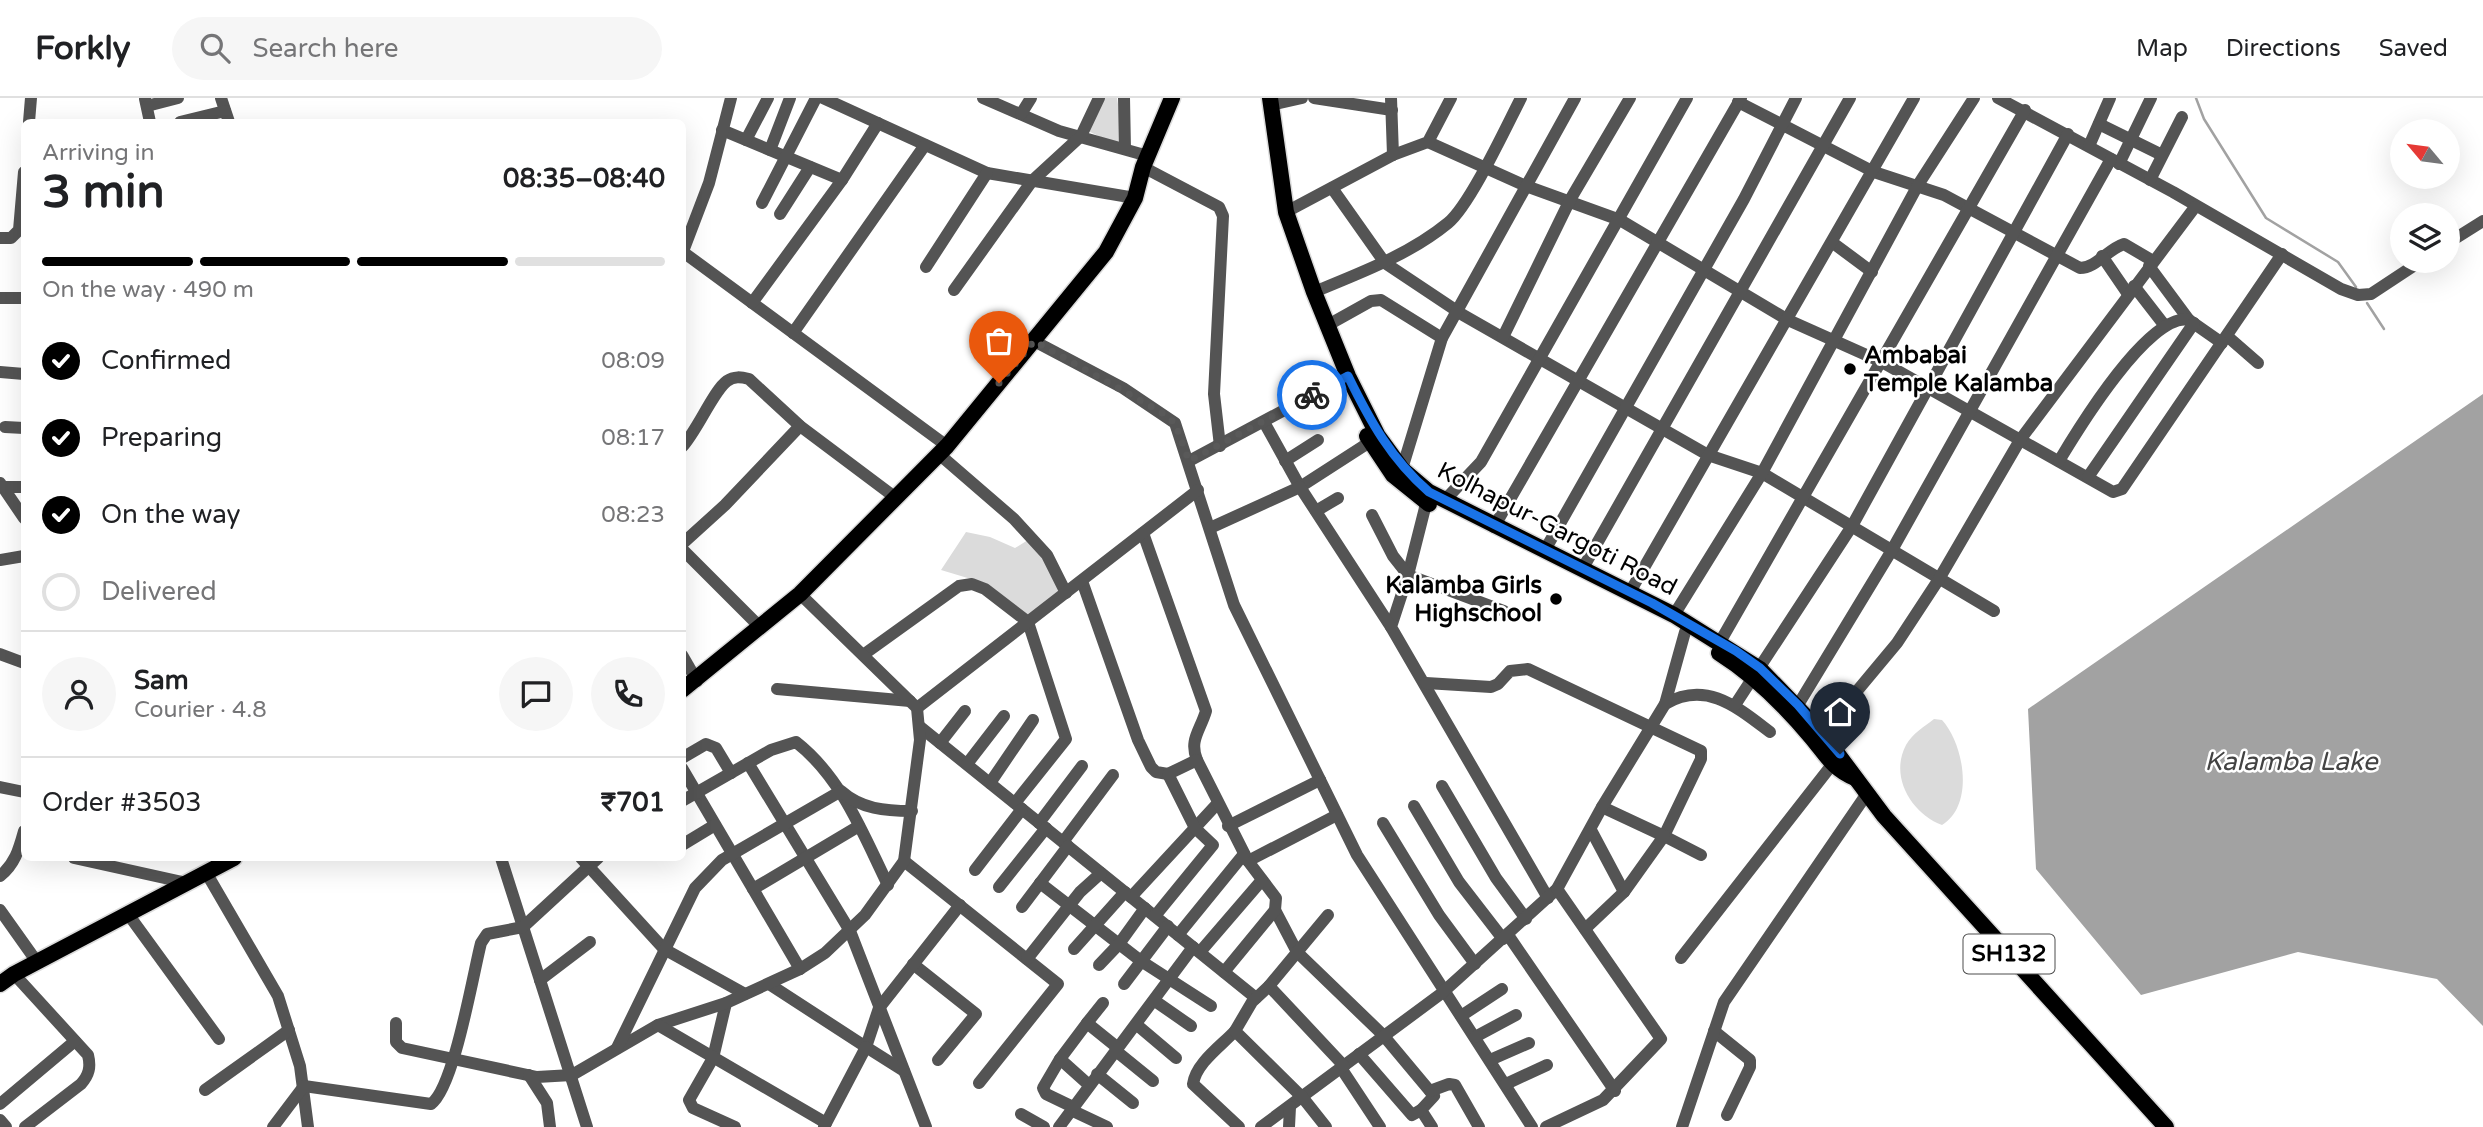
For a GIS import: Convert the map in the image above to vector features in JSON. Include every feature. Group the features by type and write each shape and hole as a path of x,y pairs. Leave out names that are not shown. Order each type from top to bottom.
{"main road":[{"path":"686,688 800,594 944,450 1034,341 1107,252 1135,198 1145,161 1172,98"},
{"path":"1267,100 1286,212 1345,378"},
{"path":"1267,100 1280,223 1297,275 1393,475 1428,497 1685,632 1757,674 1813,739 1836,759"},
{"name":"Kolhapur-Gargoti Road","path":"1374,439 1428,497 1444,501 1583,568 1720,642 1798,705 1822,733 1836,759"},
{"name":"SH132","path":"1836,759 1841,773 1855,778 1866,795 2166,1127"},
{"path":"0,984 13,974 229,861"}],"street":[{"path":"29,119 30,98"},
{"path":"146,102 178,98"},
{"path":"686,237 709,183 732,98"},
{"path":"746,140 768,98"},
{"path":"770,150 790,98"},
{"path":"761,202 787,158 816,98"},
{"path":"823,98 987,173 1135,198"},
{"path":"983,98 1081,136 1125,149 1219,207 1223,216 1214,394 1220,446"},
{"path":"1021,114 1031,98"},
{"path":"954,290 1032,181 1081,136 1100,98"},
{"path":"1124,98 1125,149"},
{"path":"1267,100 1302,98"},
{"path":"1314,98 1391,104 1394,155"},
{"path":"1286,212 1394,155 1428,142 1451,98"},
{"path":"1314,292 1384,263 1449,222 1484,168 1521,98"},
{"path":"1402,469 1442,338 1575,98"},
{"path":"1503,337 1570,200 1630,98"},
{"path":"1444,501 1481,462 1687,98"},
{"path":"1545,550 1785,125 1796,98"},
{"path":"1583,568 1665,428 1850,98"},
{"path":"1630,592 1874,172 1914,98"},
{"path":"1674,615 1762,473 1918,185 1974,98"},
{"path":"1998,98 2025,110 2341,289 2364,296 2401,273"},
{"path":"2089,146 2110,98"},
{"path":"1798,705 1892,550 2055,256 2131,140 2151,98"},
{"path":"1494,527 1740,100 1874,172 1918,185 2083,269 2124,244 2151,263 2191,321"},
{"path":"191,119 225,110"},
{"path":"1720,642 2025,110"},
{"path":"2150,180 2182,117"},
{"path":"752,303 842,180 878,123"},
{"path":"2099,124 2162,155"},
{"path":"722,130 842,180"},
{"path":"1735,705 1852,526 2068,134"},
{"path":"1428,142 1526,186 1620,220 1742,290 1746,296 1788,320 1836,339 1882,362 2113,492 2122,489 2282,254"},
{"path":"793,333 925,145"},
{"path":"780,214 810,167"},
{"path":"926,267 987,173"},
{"path":"1332,188 1384,263 1457,311 1708,455 1762,473 1994,611"},
{"path":"0,238 11,238 19,230 21,207"},
{"path":"1822,733 1897,643 1939,579 2020,440 2195,207"},
{"path":"2460,236 2483,222"},
{"path":"1833,243 1872,272"},
{"path":"686,255 793,333 944,450 1047,555 1066,593"},
{"path":"2102,256 2165,326"},
{"path":"0,298 21,298"},
{"path":"1328,325 1371,301 1381,300 1442,338"},
{"path":"2059,461 2106,386 2165,326 2183,318 2191,321 2225,339 2258,363"},
{"path":"2088,477 2191,321"},
{"path":"1034,341 1161,412 1175,423 1234,605 1357,855 1443,993 1475,1037 1532,1127"},
{"path":"0,372 21,374"},
{"path":"686,443 696,432 724,383 731,378 749,379 800,426 896,498"},
{"path":"1189,461 1345,378"},
{"path":"1264,422 1300,487 1426,683 1553,894 1585,929 1661,1039 1615,1091 1603,1100 1546,1127"},
{"path":"686,540 725,505 800,426"},
{"path":"5,428 21,428"},
{"path":"1210,528 1300,487 1374,439"},
{"path":"1285,461 1318,440"},
{"path":"1,485 21,487"},
{"path":"1,485 21,514"},
{"path":"777,690 914,705 1028,622 1198,490"},
{"path":"1391,627 1409,575 1428,497"},
{"path":"1316,511 1338,498"},
{"path":"1372,515 1393,555 1409,575 1504,611"},
{"path":"1143,533 1206,711 1192,748 1228,826 1246,858 1276,898 1275,909 1297,952 1383,1035 1434,1096 1412,1115 1359,1054"},
{"path":"686,553 761,628"},
{"path":"0,560 21,556"},
{"path":"1082,581 1138,740 1151,767 1156,772 1168,774 1197,760"},
{"path":"863,655 959,586 972,584 985,589 1028,622 1066,739 975,870"},
{"path":"396,1023 396,1042 402,1048 529,1076 572,1075 658,1025 726,1003 800,970 850,931 904,861 912,811 919,726 914,705 800,594"},
{"path":"1261,1127 1443,993 1553,894 1665,704 1685,632"},
{"path":"2,659 21,662"},
{"path":"686,662 697,681"},
{"path":"1426,683 1492,687 1510,671 1528,668 1652,727 1703,755 1664,836 1624,892 1585,929"},
{"path":"1665,704 1681,694 1698,694 1735,705 1770,732"},
{"path":"940,743 965,711"},
{"path":"967,764 1004,716"},
{"path":"990,783 1032,720"},
{"path":"919,726 1256,998"},
{"path":"686,800 771,750 796,742 820,761 841,791 888,885"},
{"path":"686,756 706,744 716,748 731,773"},
{"path":"1681,958 1836,759"},
{"path":"748,763 850,931 926,1127"},
{"path":"999,887 1082,765"},
{"path":"1099,965 1213,845 1195,828 1168,774"},
{"path":"686,775 800,970"},
{"path":"1022,907 1113,775"},
{"path":"1228,826 1320,780"},
{"path":"1442,786 1496,878 1526,919"},
{"path":"0,787 21,791"},
{"path":"841,791 855,804 892,811 912,811"},
{"path":"617,1048 695,888 722,860 841,791"},
{"path":"1682,1127 1724,1002 1866,795"},
{"path":"1073,949 1097,925 1107,908 1128,894 1217,804"},
{"path":"1414,806 1459,882 1505,937 1615,1091"},
{"path":"1602,807 1700,855"},
{"path":"1178,935 1246,858 1337,815"},
{"path":"1383,823 1439,915 1475,964"},
{"path":"686,843 715,825"},
{"path":"753,889 859,826"},
{"path":"1591,830 1624,892"},
{"path":"0,876 10,867 21,848"},
{"path":"88,861 187,883"},
{"path":"501,861 587,1127"},
{"path":"304,1086 431,1104 438,1099 454,1059 481,943 487,934 523,927 588,861"},
{"path":"590,861 664,949 745,994"},
{"path":"904,861 1058,984 979,1083"},
{"path":"1027,959 1069,906 1101,873"},
{"path":"207,874 278,996 304,1086 308,1127"},
{"path":"1059,1127 1171,978 1262,880"},
{"path":"1040,883 1141,961 1211,1006"},
{"path":"658,1025 825,1125 866,1047 879,1007 960,905"},
{"path":"1224,972 1275,909"},
{"path":"0,910 37,962"},
{"path":"128,914 219,1040"},
{"path":"1239,1127 1194,1084 1195,1074 1235,1031 1256,998 1328,915"},
{"path":"1124,984 1167,926"},
{"path":"540,980 590,942"},
{"path":"914,964 976,1014 938,1060"},
{"path":"13,974 88,1055 92,1072 81,1084 26,1127"},
{"path":"769,984 904,1071"},
{"path":"1269,986 1342,1067 1380,1127"},
{"path":"1461,1016 1502,989"},
{"path":"1155,1001 1191,1026"},
{"path":"726,1003 713,1058 689,1100 693,1108 735,1127"},
{"path":"1103,1003 1060,1059 1043,1088 1046,1094 1107,1127"},
{"path":"1475,1037 1516,1014"},
{"path":"1087,1023 1153,1081"},
{"path":"1137,1025 1176,1058"},
{"path":"205,1090 289,1030"},
{"path":"1235,1031 1303,1098 1326,1127"},
{"path":"1714,1031 1750,1060 1750,1067 1727,1115"},
{"path":"0,1104 75,1041"},
{"path":"1490,1060 1529,1043"},
{"path":"1060,1059 1133,1103"},
{"path":"1506,1084 1547,1065"},
{"path":"529,1076 547,1103 550,1127"},
{"path":"1430,1091 1449,1084 1455,1085 1479,1127"},
{"path":"273,1127 304,1086"},
{"path":"1289,1127 1290,1107"},
{"path":"1421,1110 1432,1127"},
{"path":"1021,1114 1044,1127"},
{"path":"0,1120 6,1127"}],"shaded area":[{"path":"1099,98 1117,98 1125,149 1084,129"},
{"path":"966,532 990,537 1015,548 1028,540 1043,557 1060,592 1027,617 971,579 941,570"},
{"path":"1934,719 1942,720 1950,731 1963,774 1959,804 1952,816 1942,825 1931,820 1913,803 1906,793 1900,769 1906,745 1919,730"}],"water":[{"name":"Kalamba Lake","path":"2483,394 2483,1026 2437,979 2298,952 2141,995 2036,869 2028,709"}],"waterway":[{"path":"2196,98 2204,119 2266,218 2338,262 2356,287"},
{"path":"2367,303 2384,329"}],"way so far":[{"path":"999,383 1034,341 1123,388 1161,412 1175,423 1189,461 1312,395"}],"place":[{"name":"Ambabai Temple Kalamba","path":"1850,369"},
{"name":"Kalamba Girls Highschool","path":"1556,599"}],"route":[{"path":"1312,395 1348,376 1378,436 1402,469 1429,492 1494,527 1652,603 1736,651 1760,668 1798,705 1840,754"}]}
